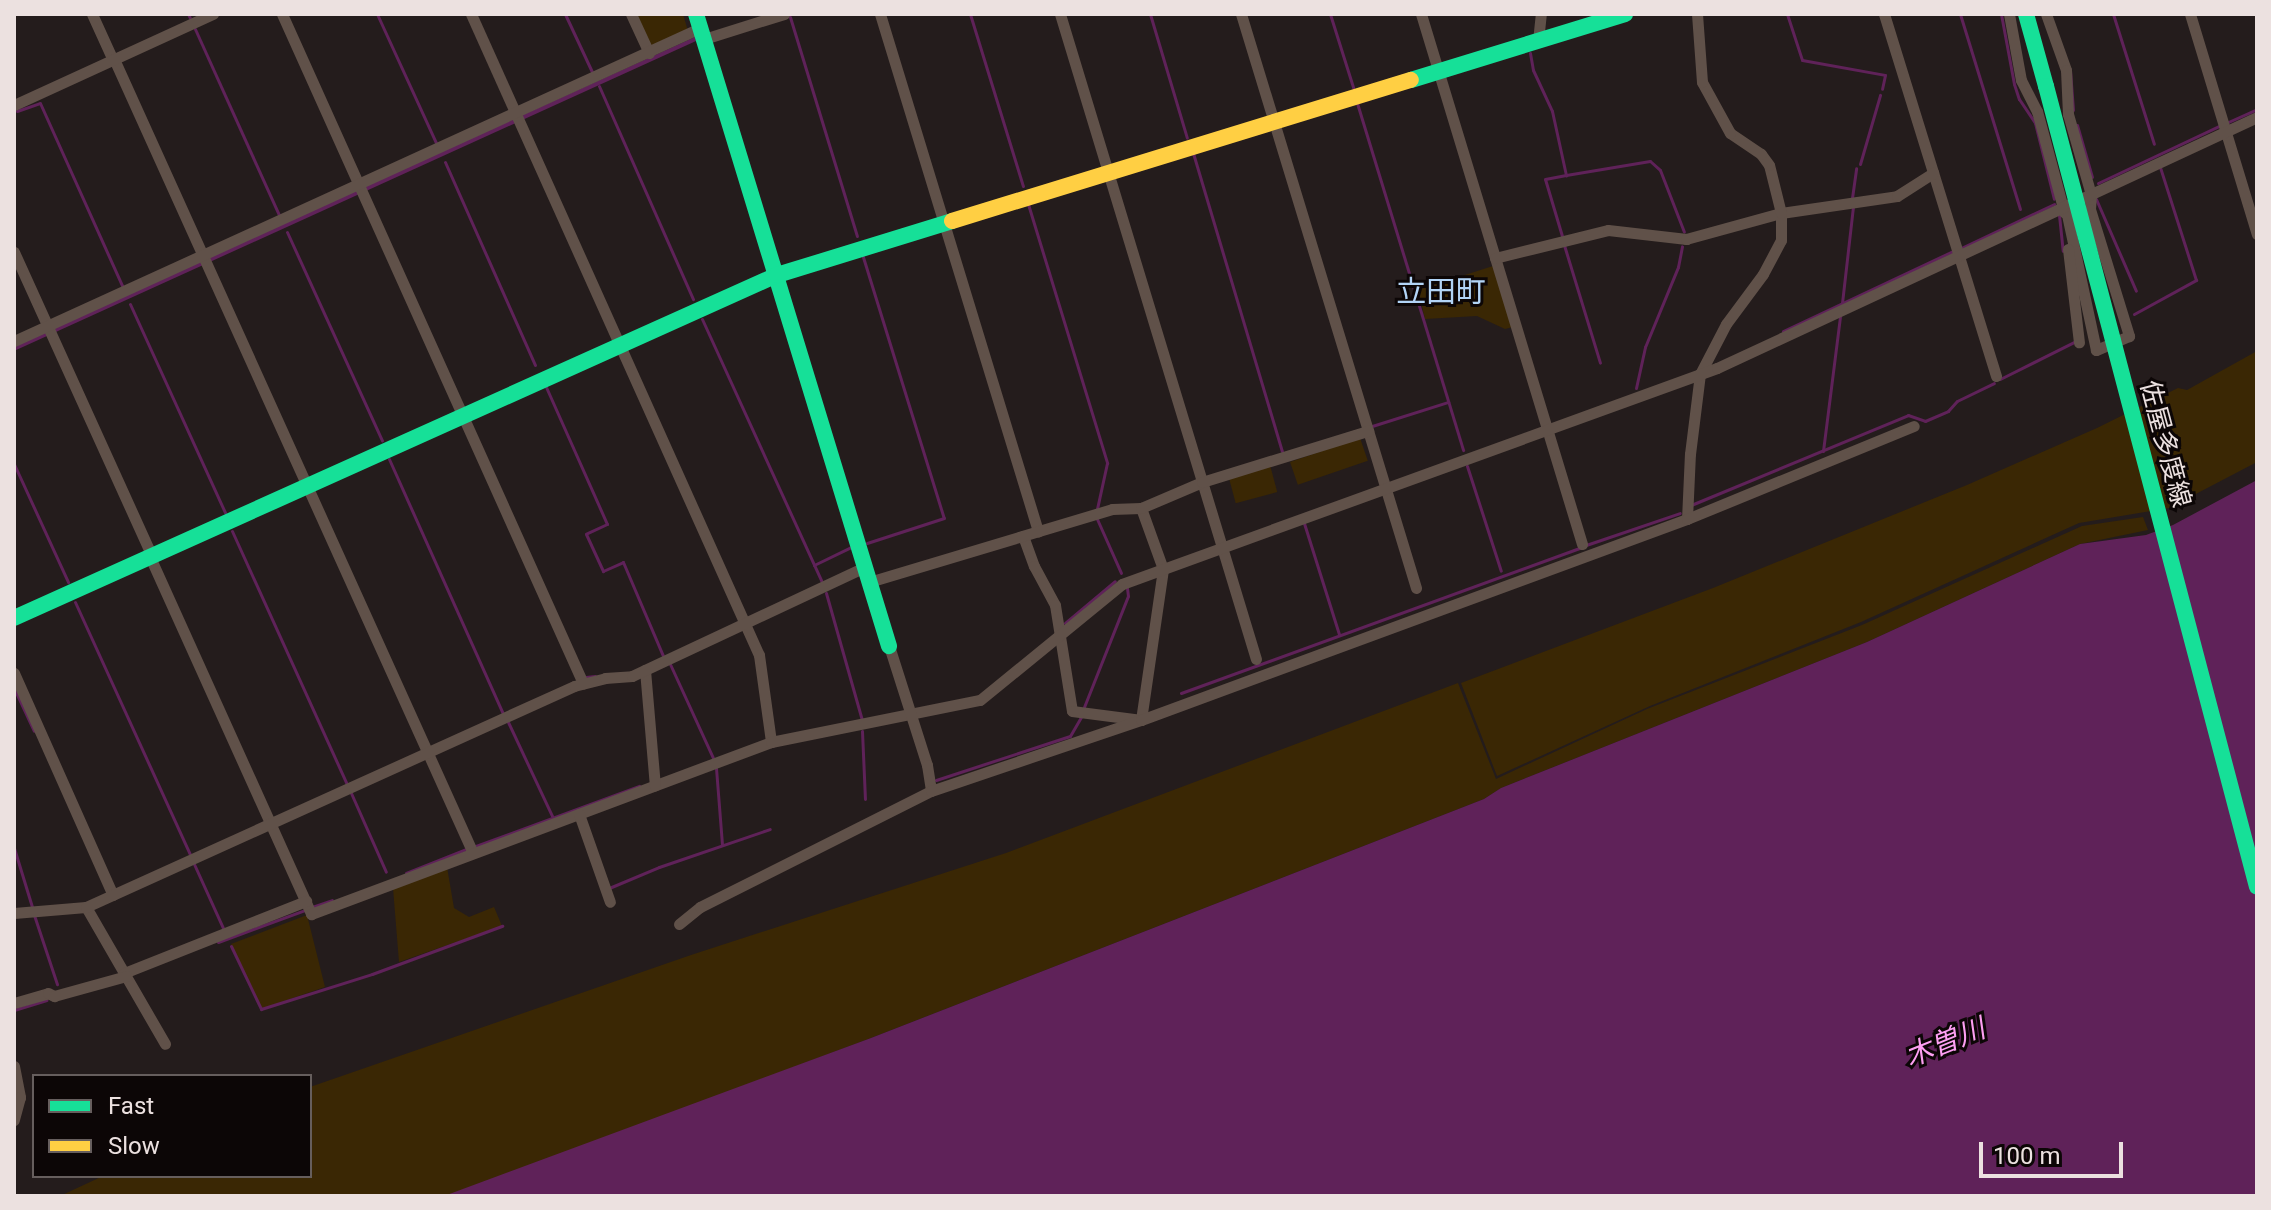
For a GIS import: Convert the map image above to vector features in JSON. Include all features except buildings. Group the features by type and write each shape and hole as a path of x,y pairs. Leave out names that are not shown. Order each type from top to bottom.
{"street":[{"path":"92,14 472,850"},
{"path":"14,105 213,14"},
{"path":"282,14 583,683"},
{"path":"471,14 746,623 759,655 771,740"},
{"path":"631,14 649,53"},
{"path":"14,341 50,330 518,117 700,27 784,14"},
{"path":"880,14 1038,531"},
{"path":"1060,14 1256,659"},
{"path":"1241,14 1416,588"},
{"path":"1421,14 1582,544"},
{"path":"1538,41 1541,14"},
{"path":"14,618 777,275 1625,14"},
{"path":"1687,519 1690,454 1700,374 1726,324 1778,251 1781,240 1781,213 1769,165 1761,154 1730,133 1702,82 1697,14"},
{"path":"1884,14 1996,376"},
{"path":"2009,14 2021,80 2037,111 2064,205 2096,350 2129,336 2090,209 2091,195 2068,114 2066,70 2046,14"},
{"name":"佐屋多度線","path":"2026,14 2257,887"},
{"path":"2190,14 2257,234"},
{"path":"700,27 927,765 931,791"},
{"path":"14,1003 48,993 54,996 125,974 308,906 579,814 653,782 771,740 966,704 989,695 1122,584 1549,432 1700,374 2257,117"},
{"path":"1495,258 1608,230 1686,239 1781,213 1897,196 1933,173"},
{"path":"2064,205 2079,342"},
{"path":"14,252 308,906"},
{"path":"679,924 700,907 931,791 1141,720 1687,519 1914,426"},
{"path":"14,913 86,907 583,683 632,676 746,623 867,575 1023,536 1112,509 1141,508 1202,482 1368,431"},
{"path":"1141,508 1163,569 1141,720"},
{"path":"1023,536 1034,566 1055,605 1072,711 1141,720"},
{"path":"645,670 653,782"},
{"path":"14,673 113,895"},
{"path":"579,814 610,902"},
{"path":"86,907 165,1044"},
{"path":"14,1066 20,1097 14,1120"}],"shaded area":[{"path":"636,14 683,14 688,31 652,48"},
{"path":"1493,266 1513,327 1505,329 1477,316 1425,319 1418,290"},
{"path":"2257,351 2257,462 2169,508 2079,523 1861,622 1650,706 1497,776 1461,683 1713,588 1967,485 2097,428 2178,388 2187,390"},
{"path":"1360,438 1368,461 1298,485 1290,462"},
{"path":"1270,465 1277,492 1236,503 1228,476"},
{"path":"2143,517 2148,530 2080,544 1867,642 1501,788 1484,799 871,1038 450,1196 60,1196 99,1178 312,1178 312,1086 691,955 1006,853 1458,683 1496,779 1647,709 1862,625 2082,526"},
{"path":"447,867 454,908 469,917 494,907 502,926 399,962 393,888"},
{"path":"307,915 325,987 261,1009 231,944"}],"water":[{"path":"695,37 696,41 14,351 14,345"},
{"name":"木曽川","path":"2257,480 2257,1196 444,1196 871,1038 1484,799 1501,788 1867,642 2080,544 2146,535 2173,525"}],"waterway":[{"path":"188,14 190,18"},
{"path":"377,14 437,145"},
{"path":"565,14 592,72"},
{"path":"970,14 1023,186"},
{"path":"1150,14 1187,138"},
{"path":"1330,14 1353,87"},
{"path":"1787,14 1802,60 1885,75 1882,89"},
{"path":"1960,14 2020,209"},
{"path":"2001,14 2014,84 2019,99 2035,123 2054,199"},
{"path":"2113,14 2154,144"},
{"path":"790,17 857,236"},
{"path":"195,29 279,215"},
{"path":"1530,53 1533,70 1552,111 1566,175 1650,161 1660,170 1684,232"},
{"path":"2070,70 2073,110"},
{"path":"599,86 693,299"},
{"path":"1860,164 1880,95"},
{"path":"17,111 40,103 123,288"},
{"path":"1357,103 1463,450"},
{"path":"2226,123 2257,109"},
{"path":"2077,125 2092,177"},
{"path":"2098,183 2219,126"},
{"path":"1193,153 1282,451"},
{"path":"445,162 535,365"},
{"path":"2134,314 2196,280 2160,167"},
{"path":"1852,198 1856,168"},
{"path":"1562,236 1545,179 1565,175"},
{"path":"2096,199 2136,291"},
{"path":"1028,204 1107,463 1097,509"},
{"path":"1961,248 2054,204"},
{"path":"1842,303 1853,207"},
{"path":"2059,215 2063,251"},
{"path":"287,232 382,440"},
{"path":"1564,245 1600,363"},
{"path":"1636,388 1645,347 1678,267 1682,246"},
{"path":"1783,331 1951,252"},
{"path":"863,257 944,518 867,543"},
{"path":"130,304 225,512"},
{"path":"1823,451 1840,316"},
{"path":"702,319 822,582"},
{"path":"2000,379 2074,342"},
{"path":"1691,505 1908,415 1925,421 1994,383"},
{"path":"546,387 607,524 586,534 603,571 623,562 663,656"},
{"path":"1372,426 1448,402"},
{"path":"389,459 503,714"},
{"path":"14,464 68,582"},
{"path":"1467,466 1501,571"},
{"path":"1586,545 1680,513"},
{"path":"1097,519 1121,573"},
{"path":"1303,520 1339,634"},
{"path":"232,531 347,784"},
{"path":"814,565 851,547"},
{"path":"1181,693 1579,548"},
{"path":"1065,623 1115,581"},
{"path":"1084,707 1128,596 1127,588"},
{"path":"826,593 862,720"},
{"path":"75,602 190,854"},
{"path":"670,664 713,758"},
{"path":"586,677 595,676"},
{"path":"14,688 34,731"},
{"path":"936,780 1070,736 1081,717"},
{"path":"508,722 552,816"},
{"path":"862,731 865,799"},
{"path":"716,768 722,845"},
{"path":"473,847 639,786"},
{"path":"351,793 386,872"},
{"path":"609,888 659,867 770,829"},
{"path":"14,848 32,907"},
{"path":"406,873 466,849"},
{"path":"194,864 224,930"},
{"path":"312,907 332,900"},
{"path":"218,942 305,910"},
{"path":"34,915 57,984"},
{"path":"231,946 261,1009 372,974 502,926"},
{"path":"14,1010 47,1000"}],"traffic: fast":[{"path":"696,14 889,646"},
{"path":"1411,80 1625,14"},
{"path":"2026,14 2046,86"},
{"path":"2046,86 2257,887"},
{"path":"14,618 777,275 952,221"}],"traffic: slow":[{"path":"952,221 1411,80"}],"district":[{"name":"立田町","path":"1441,292"}]}
